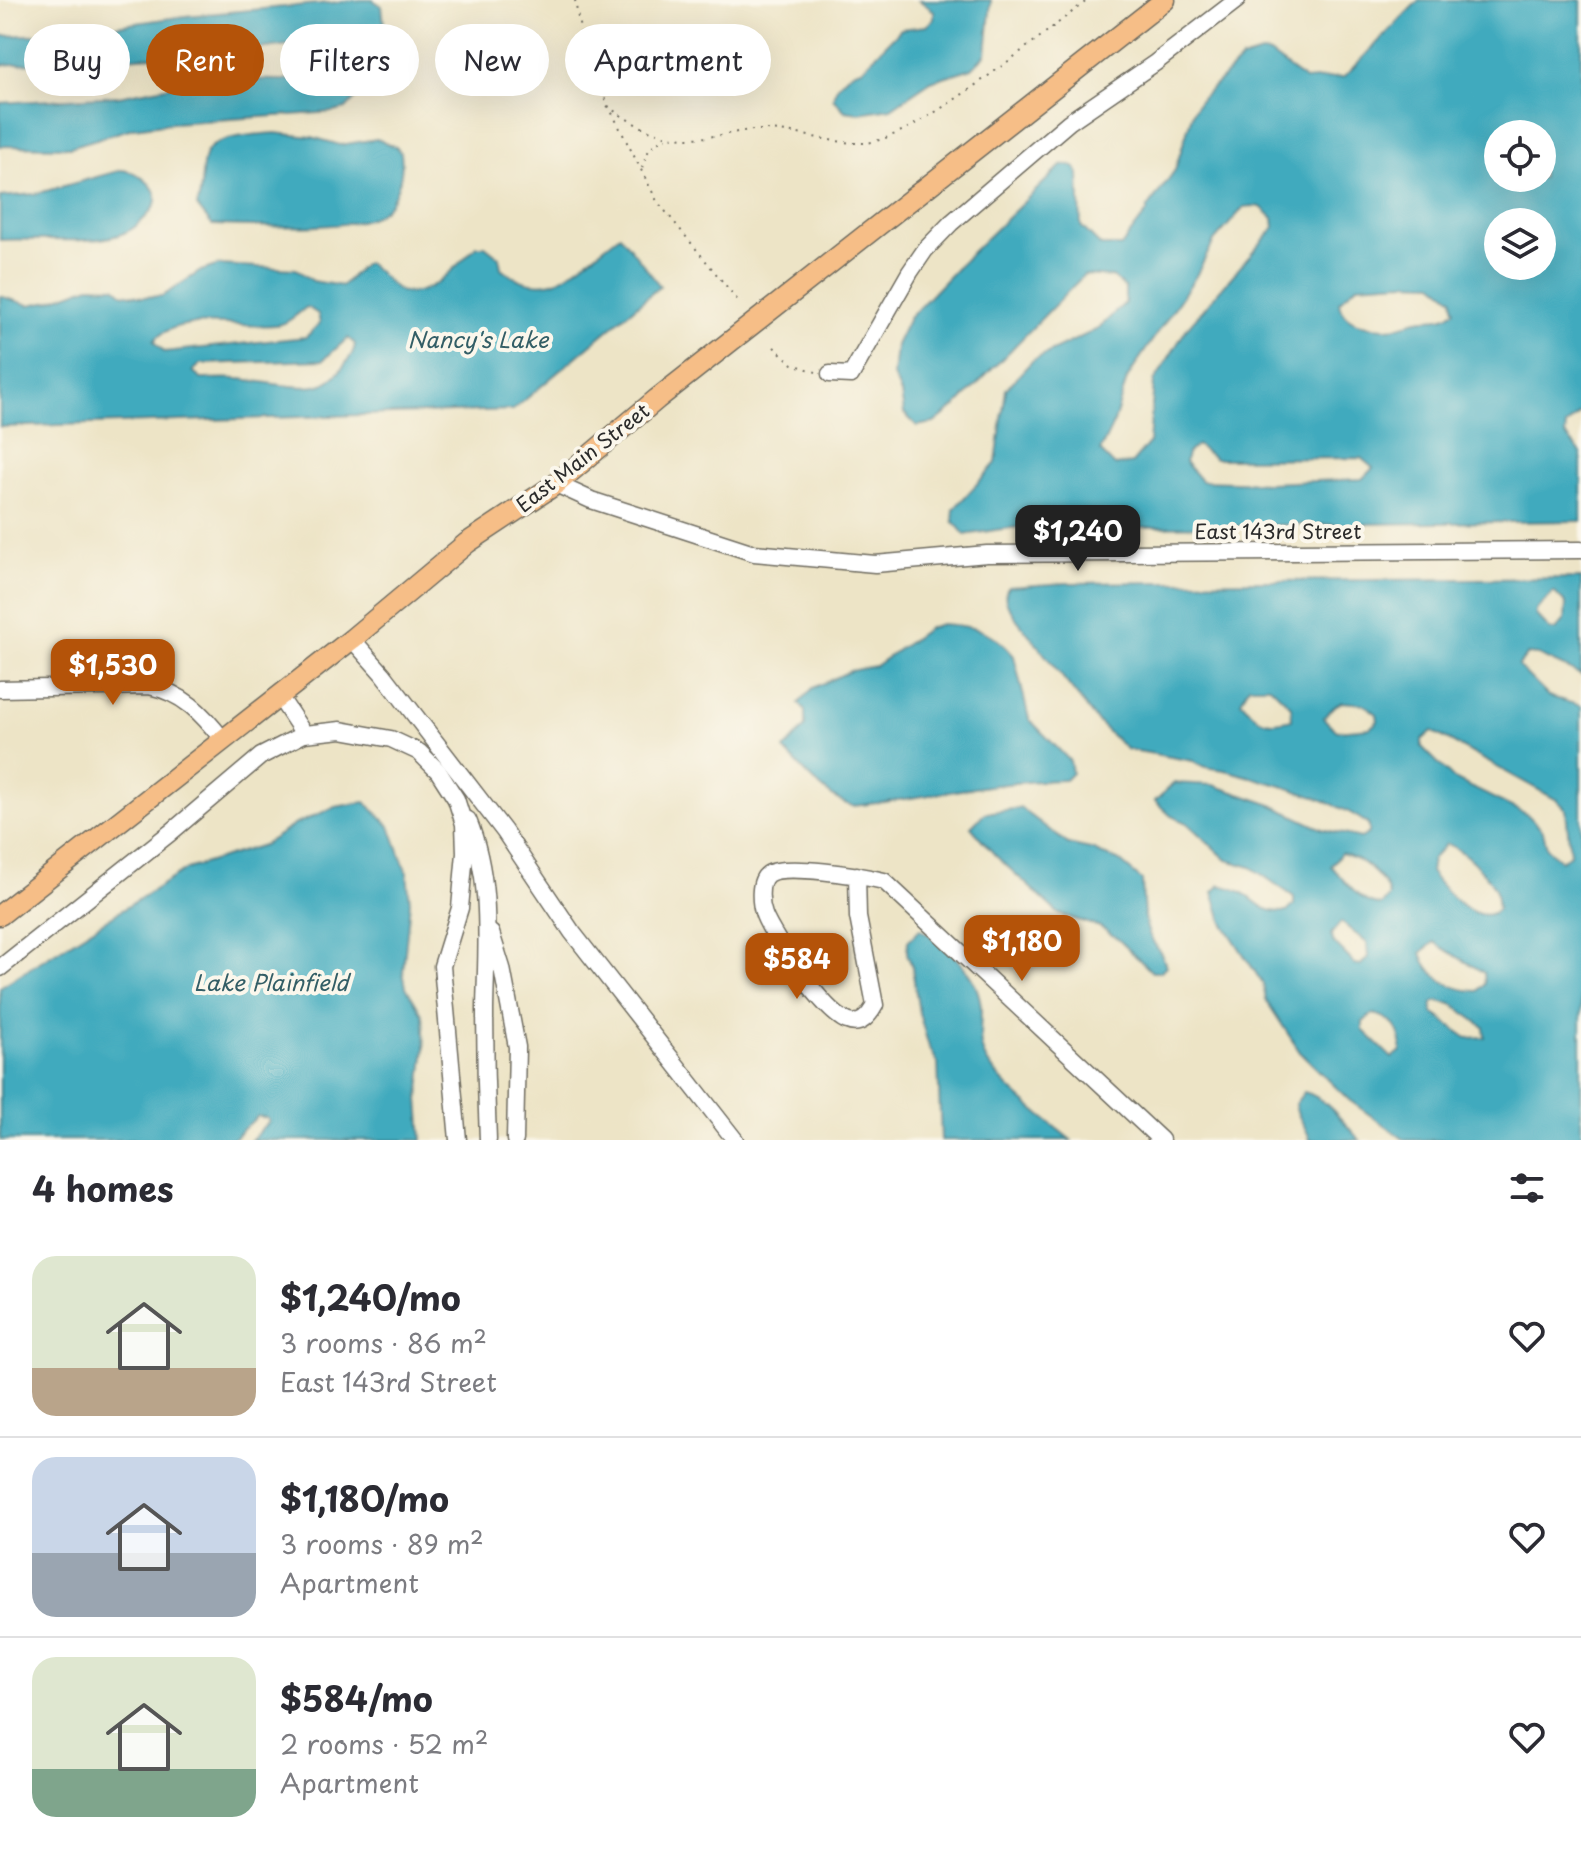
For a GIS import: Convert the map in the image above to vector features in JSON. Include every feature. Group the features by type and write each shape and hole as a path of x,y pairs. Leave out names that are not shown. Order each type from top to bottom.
{"main road":[{"name":"East Main Street","path":"0,915 352,639 467,543 556,484 657,399 1165,0"}],"street":[{"path":"830,374 851,375 910,272 951,223 1069,122 1155,63 1237,0"},
{"name":"East 143rd Street","path":"556,484 591,500 754,553 875,564 987,554 1581,550"},
{"path":"352,639 383,674 504,831 572,932 735,1140"},
{"path":"0,689 149,686 163,689 190,703 223,740"},
{"path":"279,696 304,734"},
{"path":"0,968 261,756 304,734 341,730 391,739 419,752 438,771 456,799 478,846 486,885 488,1140"},
{"path":"456,799 464,824 465,853 460,908 442,966 458,1140"},
{"path":"857,875 858,917 875,1005 868,1017 859,1022 848,1022 833,1013 799,973 764,914 761,892 763,880 769,873 783,870 857,875 884,881 1161,1140"},
{"path":"487,920 502,968 517,1047 515,1140"}],"path":[{"path":"575,0 585,60 657,201 740,303"},
{"path":"641,170 654,142 668,138 706,138 762,130 867,143 905,130 957,98 1088,0"},
{"path":"607,106 638,127 668,138"},
{"path":"774,347 793,364 830,374"}],"water":[{"path":"373,0 382,6 384,24 280,24 280,46 264,48 264,24 146,24 146,57 130,58 130,24 186,16"},
{"path":"919,0 991,0 986,54 972,68 931,81 891,108 859,113 845,111 833,98 843,79 862,69 901,29 926,26 934,19 934,11"},
{"path":"1419,0 1581,0 1581,412 1566,426 1565,435 1581,453 1581,521 1034,526 965,535 953,521 954,509 996,463 1006,389 1033,360 1098,329 1125,303 1125,288 1112,277 1084,275 957,405 934,423 917,426 904,413 901,393 893,376 896,345 909,318 1061,166 1076,168 1079,174 1081,226 1101,246 1121,246 1175,170 1193,112 1200,100 1242,59 1261,53 1270,54 1305,80 1344,77","holes":["1244,207 1261,207 1273,218 1274,228 1187,328 1154,382 1149,443 1132,463 1115,466 1100,451 1114,422 1127,379 1196,276 1214,241","1434,283 1453,298 1455,310 1445,316 1384,328 1355,322 1342,310 1339,302 1357,285","1197,445 1215,459 1361,458 1373,468 1362,479 1269,483 1201,481 1185,462 1187,453"]},
{"path":"24,35 24,64 0,65 0,36"},
{"path":"264,80 280,80 280,96 358,96 346,109 333,112 133,128 70,147 0,146 0,103 146,91 146,96 264,96"},
{"path":"275,133 312,137 340,145 377,139 396,147 402,161 394,195 378,214 345,224 298,227 212,225 197,206 203,162 209,149 236,137"},
{"path":"122,170 144,179 155,194 153,208 132,229 101,239 0,240 0,197 35,194"},
{"name":"Nancy's Lake","path":"620,235 660,286 513,410 0,427 0,296 29,305 50,301 90,286 115,287 122,293 142,297 162,296 201,271 219,265 296,269 313,281 342,286 364,264 369,264 399,290 413,293 444,278 477,246 485,246 499,257 501,268 512,276 532,283 546,283 567,275","holes":["307,307 318,314 320,323 306,337 164,352 154,341 166,331 180,326 281,324","348,338 355,344 348,360 330,380 317,386 201,379 193,371 201,364 323,360"]},
{"path":"1581,578 1581,675 1538,655 1528,654 1518,666 1548,696 1581,706 1581,1140 1405,1140 1349,1100 1300,1052 1266,1000 1263,984 1223,923 1213,892 1220,885 1232,888 1265,908 1278,912 1287,912 1294,905 1294,897 1251,867 1227,860 1187,823 1171,816 1155,801 1174,783 1213,785 1272,805 1322,829 1361,838 1369,833 1369,825 1340,808 1283,786 1193,761 1126,749 1097,721 1016,618 1005,595 1009,587 1066,583","holes":["1554,592 1566,604 1565,620 1556,630 1550,630 1536,615 1536,610","1249,686 1270,686 1291,706 1292,719 1269,722 1258,718 1241,701","1342,702 1364,704 1377,714 1378,721 1370,728 1337,731 1323,718","1432,731 1557,800 1566,809 1570,854 1561,861 1547,848 1543,831 1528,815 1454,779 1422,747 1422,740","1446,844 1452,846 1474,862 1492,883 1498,909 1490,914 1471,911 1430,872 1432,859","1341,853 1371,869 1383,882 1389,896 1382,905 1374,904 1354,891 1331,866","1341,922 1367,943 1368,957 1361,965 1355,964 1332,941 1331,934","1434,942 1484,973 1485,984 1478,991 1451,985 1436,976 1424,962 1421,953","1437,1001 1452,1004 1484,1027 1485,1037 1467,1038 1433,1013 1432,1004","1373,1014 1386,1018 1398,1032 1401,1051 1392,1058 1363,1030 1363,1022"]},
{"path":"941,624 981,631 998,640 1014,656 1029,719 1070,761 1072,773 1065,780 985,787 853,806 834,798 784,750 805,727 805,711 799,703 813,688 850,671 875,666 929,628"},
{"name":"Lake Plainfield","path":"365,802 390,826 407,873 410,902 403,972 406,987 423,1016 425,1048 419,1098 422,1140 251,1140 269,1121 258,1116 231,1140 0,1140 0,987 187,869 263,845 296,824 335,807"},
{"path":"1021,808 1068,844 1095,850 1118,860 1142,880 1146,925 1166,966 1160,972 1152,972 1118,939 1100,927 1059,914 995,855 971,827 985,813"},
{"path":"920,929 961,963 975,985 981,1010 981,1047 993,1070 1025,1102 1071,1140 941,1140 938,1063 929,1047 919,1013 907,953 908,941"},
{"path":"1304,1092 1327,1105 1360,1140 1310,1140 1295,1104"}]}
